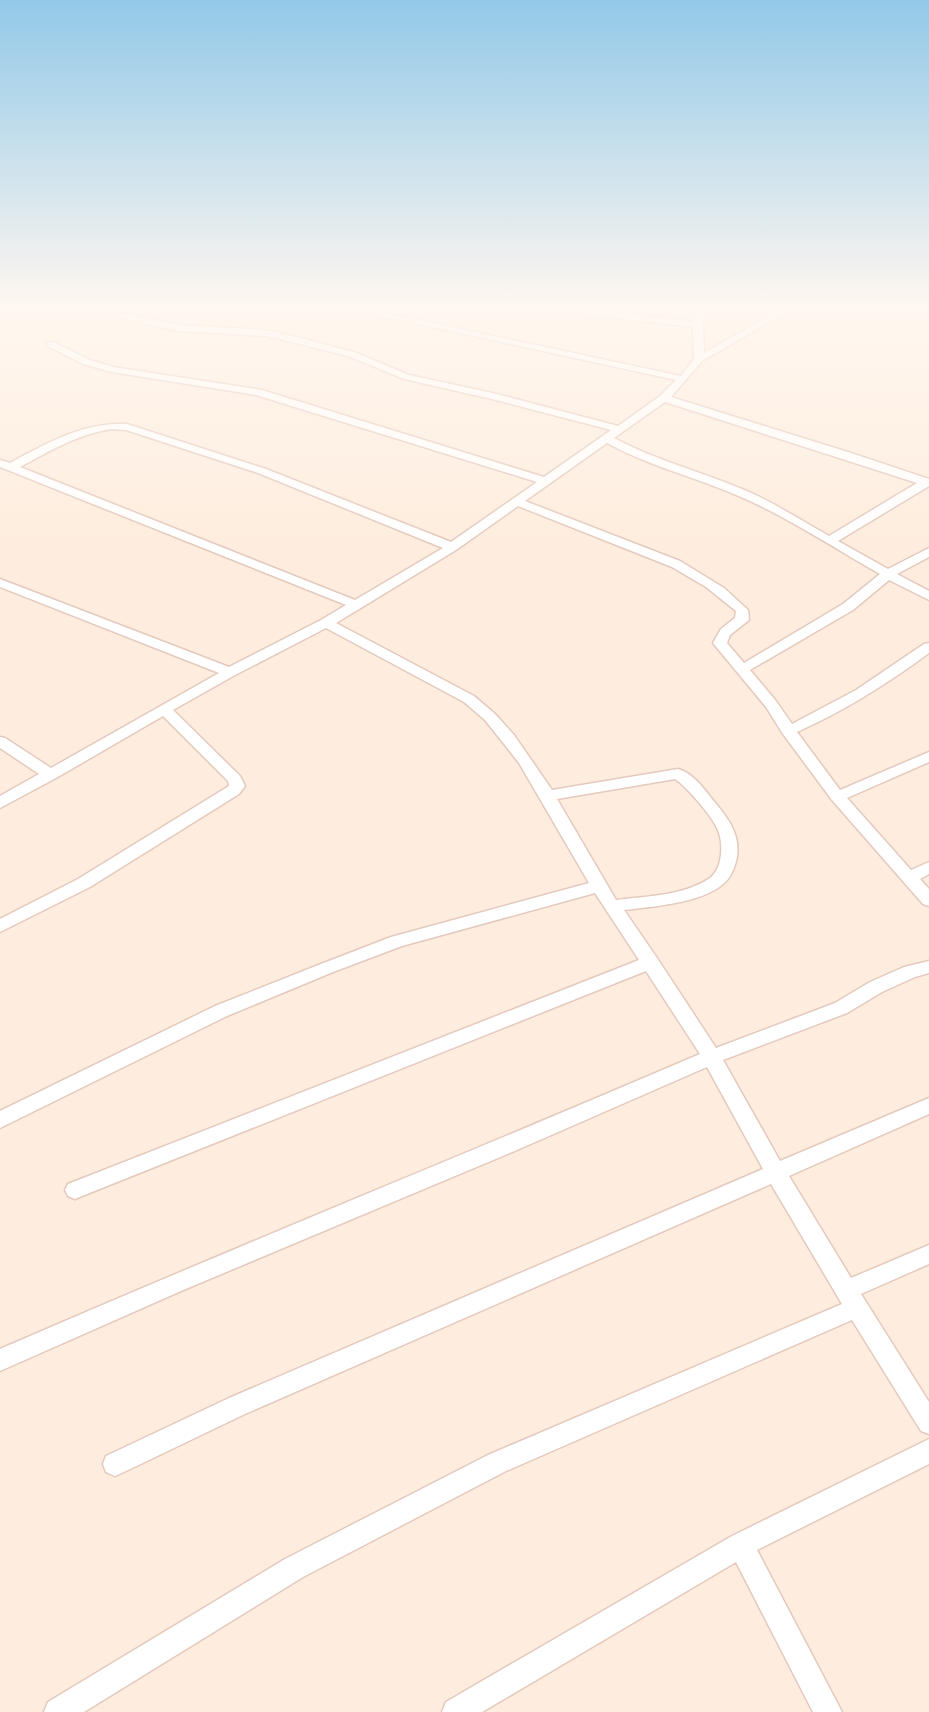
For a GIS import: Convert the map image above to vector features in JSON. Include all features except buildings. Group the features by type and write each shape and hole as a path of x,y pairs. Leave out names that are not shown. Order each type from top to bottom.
{"street":[{"path":"232,386 258,392 546,481"},
{"path":"447,386 619,429"},
{"path":"0,802 51,775 230,672 326,623 452,547 664,398 676,386"},
{"path":"664,398 924,481"},
{"path":"5,465 62,440 108,427 127,428 262,471 452,547"},
{"path":"606,438 639,456 737,491 929,596"},
{"path":"5,465 280,573 356,605"},
{"path":"829,541 924,481 929,470"},
{"path":"517,502 676,564 721,591 742,610 742,620 725,632 721,637 720,643 771,704 837,797 929,900"},
{"path":"743,669 848,607 888,574 929,552"},
{"path":"0,582 230,672"},
{"path":"326,623 469,699 483,710 515,746 547,796 599,886 651,962 711,1057 775,1171 851,1299 929,1423"},
{"path":"788,730 824,716 929,647"},
{"path":"0,926 84,883 234,791 237,786 235,779 165,710"},
{"path":"0,740 51,775"},
{"path":"837,797 929,756"},
{"path":"547,796 678,774 683,777 724,827 730,840 728,861 724,873 715,883 700,890 672,897 613,906"},
{"path":"909,878 929,867"},
{"path":"0,1120 221,1011 327,968 397,941 599,886"},
{"path":"75,1190 651,962"},
{"path":"0,1360 173,1284 510,1144 711,1057 841,1008 876,987 910,972 929,967"},
{"path":"115,1464 238,1406 775,1171 929,1106"},
{"path":"58,1712 294,1568 497,1463 851,1299 929,1254"},
{"path":"456,1712 741,1545 929,1452"},
{"path":"741,1545 828,1712"}]}
